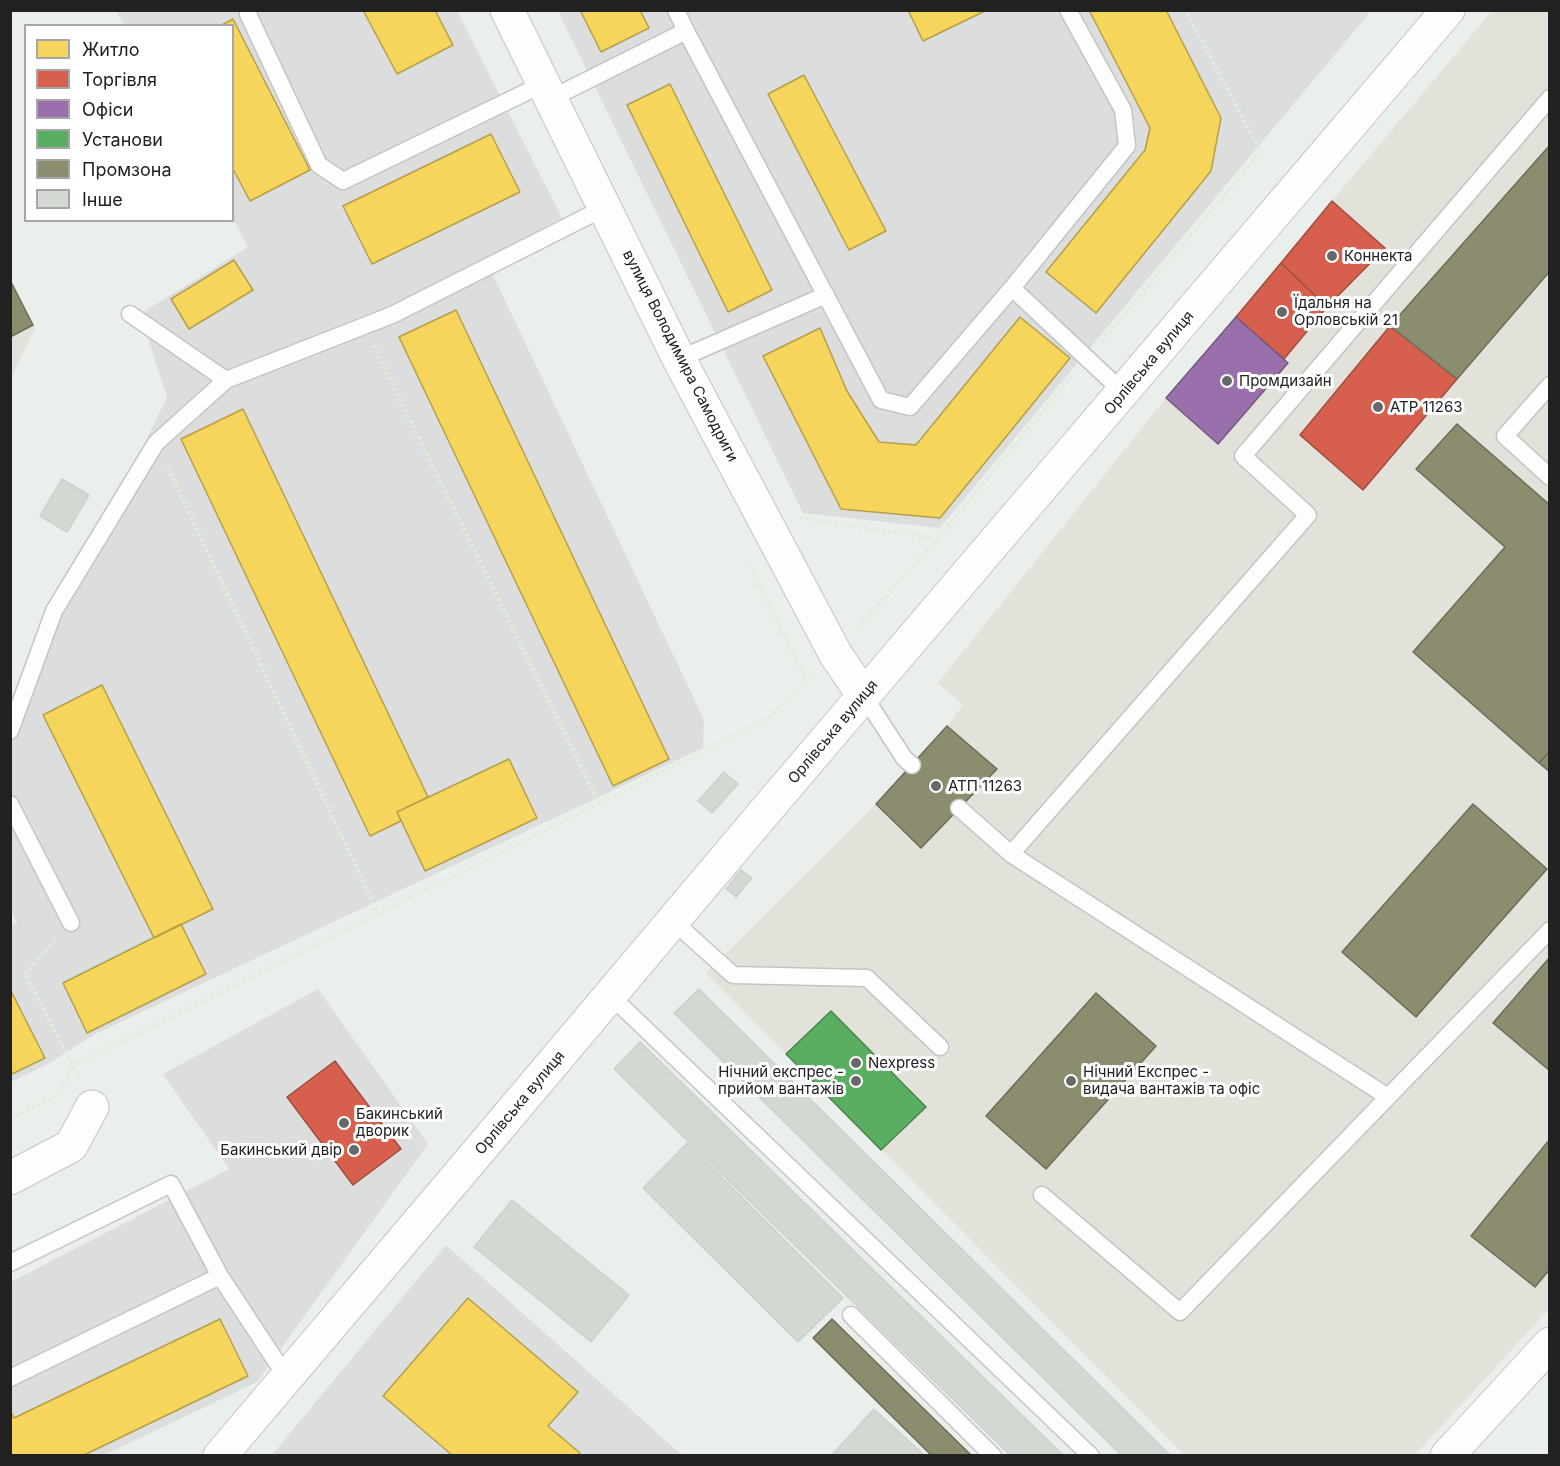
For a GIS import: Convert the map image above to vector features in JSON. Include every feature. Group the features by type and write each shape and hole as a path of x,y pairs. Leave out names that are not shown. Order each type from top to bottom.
{"street":[{"name":"вулиця Володимира Самодриги","path":"507,10 679,359 836,655 864,696"},
{"name":"Орлівська вулиця","path":"220,1455 1448,10"},
{"path":"10,1178 70,1146 92,1107"},
{"path":"1447,1455 1550,1344"}],"lane":[{"path":"249,10 248,14 319,165 343,181 686,31"},
{"path":"676,10 881,400 910,407 1012,288 1127,146 1123,110 1068,10"},
{"path":"1011,854 1308,515 1243,456 1550,98"},
{"path":"10,731 54,611 156,443 226,380 392,315 604,208"},
{"path":"1012,288 1124,393"},
{"path":"679,359 826,295"},
{"path":"130,314 226,380"},
{"path":"1550,385 1505,436 1550,477"},
{"path":"864,696 904,758 912,765"},
{"path":"10,804 71,923"},
{"path":"959,808 1011,854 1388,1097"},
{"path":"673,921 733,975 867,978 940,1047"},
{"path":"1042,1195 1180,1312 1550,930"},
{"path":"611,996 1091,1455"},
{"path":"10,1263 171,1184 220,1276 286,1378"},
{"path":"10,1378 220,1276"},
{"path":"850,1316 993,1455"}],"path":[{"path":"10,1118 57,1096 74,1065 765,721 836,655 937,539 1261,152 1185,10"},
{"path":"363,326 599,803"},
{"path":"156,443 378,913"},
{"path":"791,518 937,539"},
{"path":"71,923 25,974 74,1065 92,1107"}],"shaded area":[{"path":"116,11 457,11 562,218 485,258 704,720 703,748 93,1035 50,1063 11,1082 10,926 17,923 10,909 11,722 167,397 140,314 248,247 234,221 234,24 123,24"},
{"path":"558,11 1371,11 940,528 803,513"},
{"path":"1492,11 1549,11 1549,1309 1415,1455 1184,1455 706,973 876,804 947,726 963,705 938,683 1166,398"},
{"path":"10,279 35,328 11,378 10,378"},
{"path":"318,989 428,1144 257,1382 104,1455 11,1456 11,1282 229,1169 163,1074"},
{"path":"446,1245 682,1455 271,1456"}],"building: Житло":[{"path":"363,10 435,10 453,45 397,74"},
{"path":"580,10 640,10 649,28 601,52"},
{"path":"908,10 984,10 985,11 923,41"},
{"path":"1089,10 1166,10 1221,118 1211,171 1096,313 1046,272 1145,150 1150,128"},
{"path":"233,19 310,170 250,201 234,171 234,24 224,24"},
{"path":"804,75 886,231 849,250 768,94"},
{"path":"670,84 772,290 728,312 627,105"},
{"path":"491,134 520,192 372,264 343,206"},
{"path":"234,260 253,290 189,329 171,299"},
{"path":"456,310 669,759 613,786 399,337"},
{"path":"1020,317 1070,358 940,518 841,509 763,356 820,328 847,391 879,442 916,445"},
{"path":"243,409 428,797 397,812 401,821 370,836 181,439"},
{"path":"102,685 213,909 154,938 43,715"},
{"path":"509,759 537,818 425,871 397,812"},
{"path":"181,924 206,974 87,1033 63,983"},
{"path":"12,993 45,1058 10,1075 10,994"},
{"path":"468,1298 578,1392 548,1426 580,1453 577,1456 453,1456 383,1396"},
{"path":"220,1319 248,1376 82,1456 10,1456 10,1410 14,1418"}],"building: Торгівля":[{"name":"Коннекта","path":"1332,201 1385,248 1327,307 1281,263"},
{"name":"Їдальня на Орловській 21","path":"1281,263 1327,307 1284,359 1236,317"},
{"name":"ATP 11263","path":"1390,326 1457,379 1363,490 1300,435"},
{"name":"Бакинський дворик","path":"335,1061 401,1149 353,1185 287,1097"}],"building: Офіси":[{"name":"Промдизайн","path":"1236,317 1288,363 1218,444 1166,398"}],"building: Установи":[{"name":"Нічний експрес - прийом вантажів","path":"831,1011 926,1107 881,1150 786,1054"}],"building: Промзона":[{"path":"1550,145 1550,271 1457,379 1390,326"},
{"path":"10,280 33,325 10,337"},
{"path":"1457,424 1550,505 1550,751 1539,763 1413,652 1505,547 1416,469"},
{"name":"АТП 11263","path":"947,726 997,769 921,848 876,804"},
{"path":"1550,751 1550,772 1539,763"},
{"path":"1473,804 1547,869 1416,1017 1342,952"},
{"path":"1550,957 1550,1071 1493,1023"},
{"name":"Нічний Експрес - видача вантажів та офіс","path":"1096,993 1156,1046 1046,1169 986,1116"},
{"path":"1550,1139 1550,1269 1535,1287 1471,1236"},
{"path":"832,1319 972,1456 932,1456 813,1338"}],"building: Інше":[{"path":"62,479 89,495 67,532 40,516"},
{"path":"724,772 738,784 712,813 698,801"},
{"path":"741,870 752,878 736,897 726,889"},
{"path":"699,989 1171,1456 1122,1456 674,1013"},
{"path":"640,1042 1064,1456 1011,1456 614,1069"},
{"path":"687,1143 843,1298 798,1342 643,1188"},
{"path":"512,1200 629,1295 591,1342 474,1247"},
{"path":"874,1409 922,1453 920,1456 831,1456"}],"place":[{"name":"Коннекта","path":"1332,256"},
{"name":"Їдальня на Орловській 21","path":"1282,312"},
{"name":"Промдизайн","path":"1227,381"},
{"name":"ATP 11263","path":"1378,407"},
{"name":"АТП 11263","path":"936,786"},
{"name":"Nexpress","path":"856,1063"},
{"name":"Нічний експрес - прийом вантажів","path":"856,1081"},
{"name":"Нічний Експрес - видача вантажів та офіс","path":"1071,1081"},
{"name":"Бакинський дворик","path":"344,1123"},
{"name":"Бакинський двір","path":"354,1150"}]}
